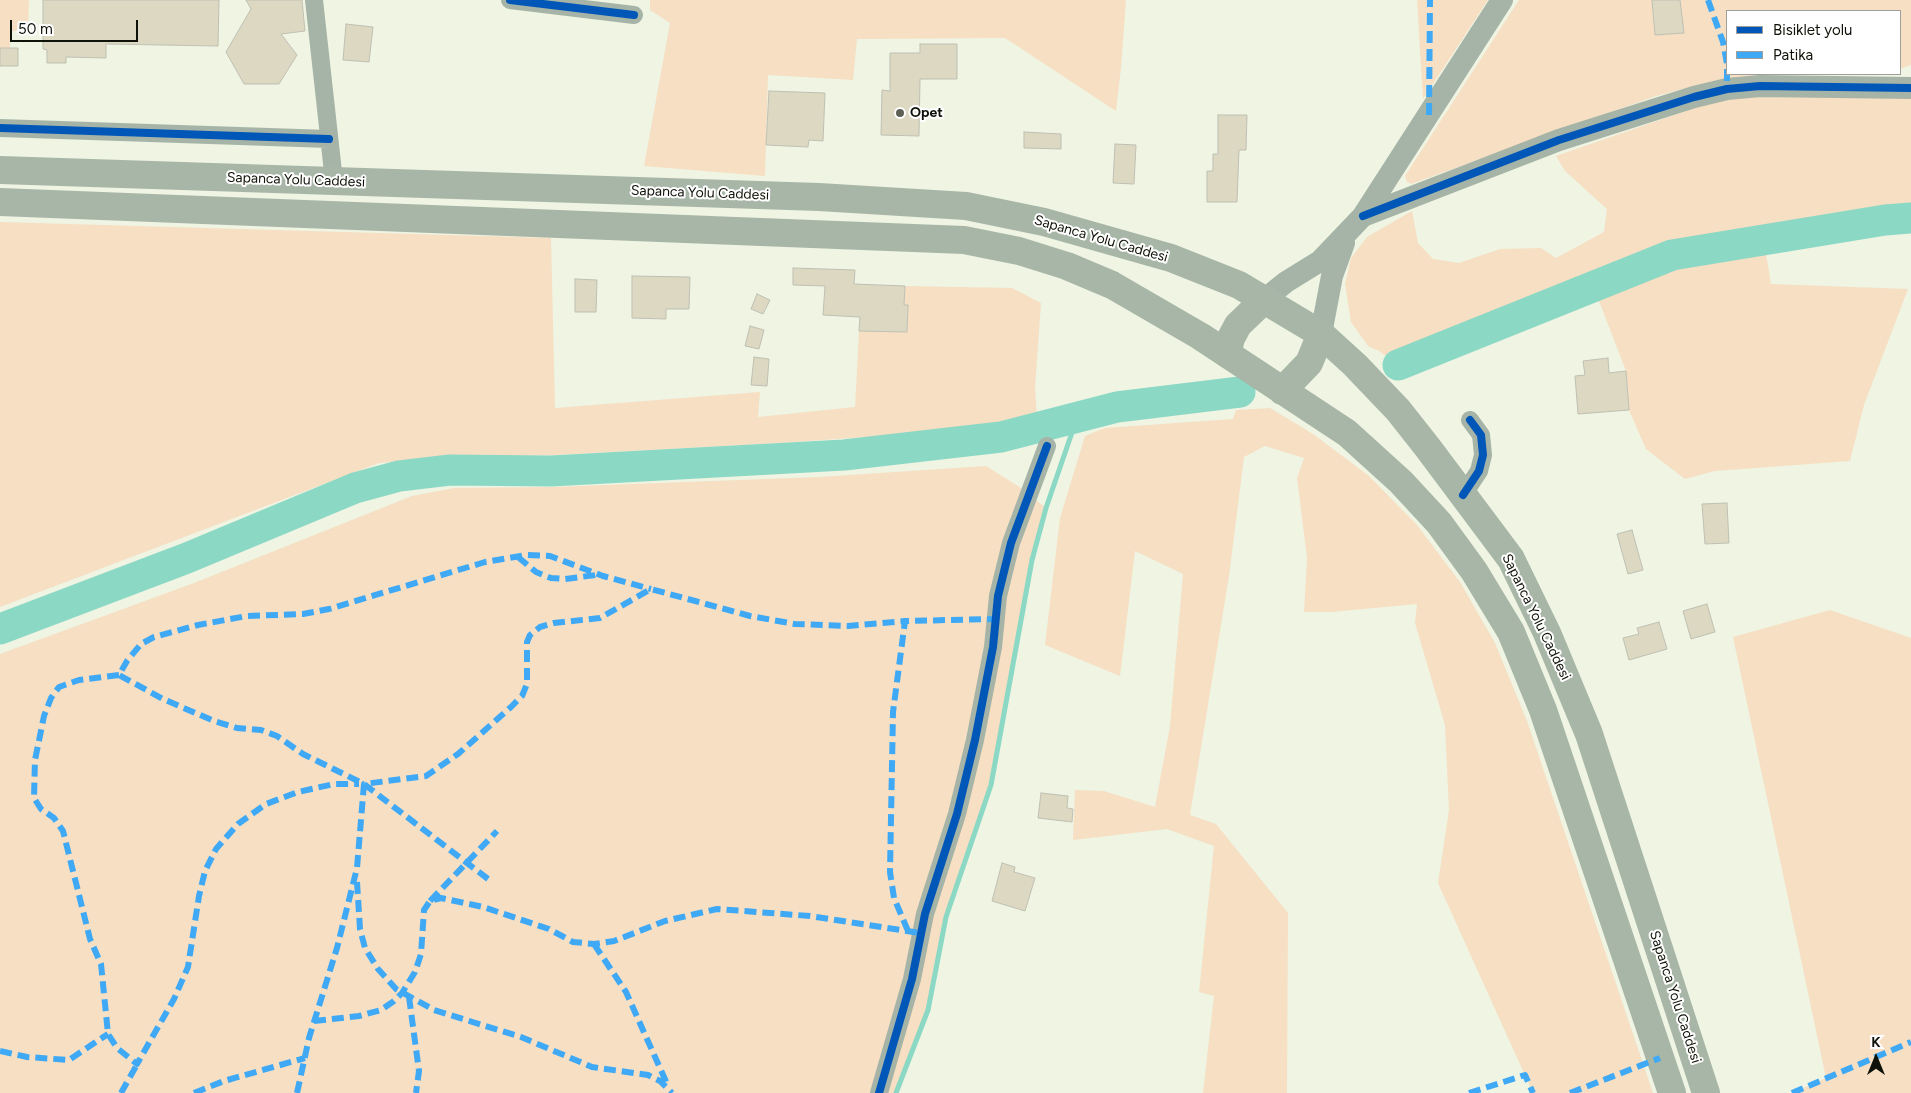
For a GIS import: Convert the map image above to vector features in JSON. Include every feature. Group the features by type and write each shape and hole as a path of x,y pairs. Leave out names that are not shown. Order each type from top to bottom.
{"highway":[{"name":"Sapanca Yolu Caddesi","path":"0,170 819,197 966,206 1044,222 1171,258 1227,279 1321,334 1355,365 1398,410 1511,559 1547,633 1589,734 1706,1093"},
{"path":"0,202 964,240 1038,257 1067,266 1112,285 1227,354 1347,433 1401,482 1439,523 1474,571 1511,632 1543,710 1672,1093"},
{"path":"1227,354 1231,338 1238,325 1264,300"},
{"path":"1282,391 1309,363 1321,334"}],"street":[{"path":"314,0 334,181"},
{"path":"510,0 634,15"},
{"path":"1264,300 1286,282 1320,261 1347,235 1363,216 1502,0"},
{"path":"1363,216 1559,140 1694,97 1728,89 1760,86 1911,88"},
{"path":"0,128 329,139"},
{"path":"1321,334 1332,276 1347,235"},
{"path":"1463,496 1479,471 1484,455 1481,435 1470,420"},
{"path":"879,1093 912,979 925,914 957,814 975,740 993,647 998,596 1011,543 1047,446"}],"shaded area":[{"path":"0,0 29,0 28,30 11,31 10,48 0,48"},
{"path":"650,0 1126,0 1116,111 1005,38 857,39 853,80 768,75 765,176 644,166 670,23 650,10"},
{"path":"1417,0 1488,0 1423,99"},
{"path":"1519,0 1911,0 1911,65 1901,69 1901,10 1726,10 1726,75 1769,75 1721,79 1656,96 1411,184 1407,182 1405,176"},
{"path":"1808,95 1911,99 1911,218 1885,220 1764,241 1771,284 1908,289 1864,405 1850,461 1715,471 1685,479 1646,449 1629,410 1626,371 1594,288 1398,365 1379,351 1368,346 1351,322 1345,284 1351,258 1367,237 1412,211 1418,243 1433,259 1459,263 1500,249 1541,248 1556,258 1604,232 1607,209 1565,171 1556,156 1726,97"},
{"path":"0,222 551,238 555,408 760,392 758,417 855,407 859,331 907,332 908,306 904,305 905,286 1012,288 1041,303 1035,388 1037,417 923,433 780,443 556,455 454,457 379,463 0,607"},
{"path":"1270,408 1313,434 1369,476 1417,525 1460,582 1495,643 1527,721 1653,1093 1533,1093 1438,883 1449,810 1445,725 1415,623 1417,604 1331,612 1304,612 1307,558 1297,478 1304,458 1265,446 1244,457 1229,576 1190,815 1216,824 1288,913 1287,1093 1203,1093 1214,996 1199,992 1214,846 1167,829 1073,840 1075,790 1104,791 1155,807 1170,726 1183,574 1135,551 1120,676 1045,645 1060,518 1085,436 1105,428 1233,419 1236,410"},
{"path":"986,466 1018,486 1046,508 1023,602 1012,678 991,785 946,917 928,1010 896,1093 0,1093 0,654 194,583 412,496 454,488 553,487 819,477"},
{"path":"1830,610 1911,638 1911,1093 1792,1093 1826,1078 1733,637"}],"building":[{"path":"43,0 219,0 218,46 106,44 106,58 66,57 66,63 47,63 47,50 43,49"},
{"path":"246,0 302,0 305,31 281,34 297,55 279,84 244,84 226,52 251,9"},
{"path":"1652,0 1680,0 1684,33 1655,35"},
{"path":"346,24 373,27 369,62 343,60"},
{"path":"920,44 957,44 957,79 920,79 919,136 881,135 882,90 890,91 890,53 920,53"},
{"path":"0,48 18,48 18,66 0,66"},
{"path":"769,91 825,93 823,141 809,140 808,147 766,145"},
{"path":"1218,115 1247,115 1246,150 1239,150 1237,202 1207,202 1207,171 1213,171 1213,154 1218,154"},
{"path":"1024,132 1061,134 1061,149 1024,148"},
{"path":"1115,144 1136,145 1134,184 1113,183"},
{"path":"793,268 855,270 854,284 905,286 904,305 908,305 907,332 859,331 860,317 823,315 825,286 793,285"},
{"path":"632,276 690,277 689,309 666,309 666,319 632,318"},
{"path":"575,279 597,280 596,312 575,312"},
{"path":"757,294 770,300 763,314 751,309"},
{"path":"750,326 764,330 759,349 745,346"},
{"path":"754,357 769,359 767,386 751,385"},
{"path":"1608,358 1609,373 1626,371 1629,410 1578,414 1575,376 1585,375 1583,361"},
{"path":"1727,503 1729,543 1705,544 1702,504"},
{"path":"1632,530 1643,570 1628,574 1617,534"},
{"path":"1707,604 1715,632 1691,639 1683,611"},
{"path":"1659,622 1667,649 1629,660 1623,638 1639,634 1637,628"},
{"path":"1041,793 1068,796 1067,808 1073,809 1072,822 1038,818"},
{"path":"1002,863 1015,867 1014,872 1035,878 1025,911 992,901"}],"waterway":[{"path":"1398,365 1672,255 1885,220 1911,218"},
{"path":"0,629 187,558 355,488 399,476 450,470 551,471 844,455 1001,437 1117,407 1240,392"},
{"path":"896,1093 928,1010 946,917 991,785 1032,560 1046,508 1077,418"}],"marked path":[{"path":"1429,115 1430,0"},
{"path":"1708,0 1723,42 1726,58"},
{"path":"1727,75 1727,89"},
{"path":"488,879 364,784 303,754 277,736 261,730 237,728 214,721 163,699 119,675 127,661 141,644 154,637 198,625 247,616 303,614 329,609 485,562 527,555 550,556 603,576 651,589"},
{"path":"518,557 536,572 551,578 565,579 596,575"},
{"path":"297,1093 309,1038 337,948 357,868 364,784 426,776 458,754 511,707 522,696 527,684 527,642 530,635 540,627 554,623 600,618 651,589 750,616 795,624 848,626 905,621"},
{"path":"908,931 894,898 890,872 893,712 905,621 996,619"},
{"path":"119,675 79,680 59,687 51,698 44,716 35,760 34,798 41,809 54,818 63,831 90,939 101,964 108,1034 117,1048 137,1064 174,999 188,967 199,896 205,871 216,849 238,824 266,804 298,792 334,784 359,784"},
{"path":"430,901 497,831"},
{"path":"357,882 360,929 365,948 378,969 396,989 434,1010 521,1037 592,1067 648,1075 660,1081 672,1093"},
{"path":"314,1021 359,1016 381,1010 394,1001 402,993 415,972 421,954 424,910 430,901 441,898 483,907 549,929 573,942 594,944 614,941 665,921 717,909 810,916 920,933"},
{"path":"594,944 626,992 668,1086"},
{"path":"409,997 419,1071 416,1093"},
{"path":"0,1051 27,1057 69,1060 108,1034"},
{"path":"1792,1093 1911,1042"},
{"path":"194,1093 224,1081 305,1058"},
{"path":"1570,1093 1660,1058"},
{"path":"121,1093 139,1061"},
{"path":"1469,1093 1525,1075 1533,1093"}],"cycle path":[{"path":"510,0 634,15"},
{"path":"1363,216 1559,140 1694,97 1727,89 1760,86 1911,88"},
{"path":"0,128 329,139"},
{"path":"1463,495 1479,471 1483,455 1481,435 1470,420"},
{"path":"879,1093 912,979 925,914 957,814 975,740 993,647 998,596 1011,543 1047,446"}],"place":[{"name":"Opet","path":"900,113"}]}
